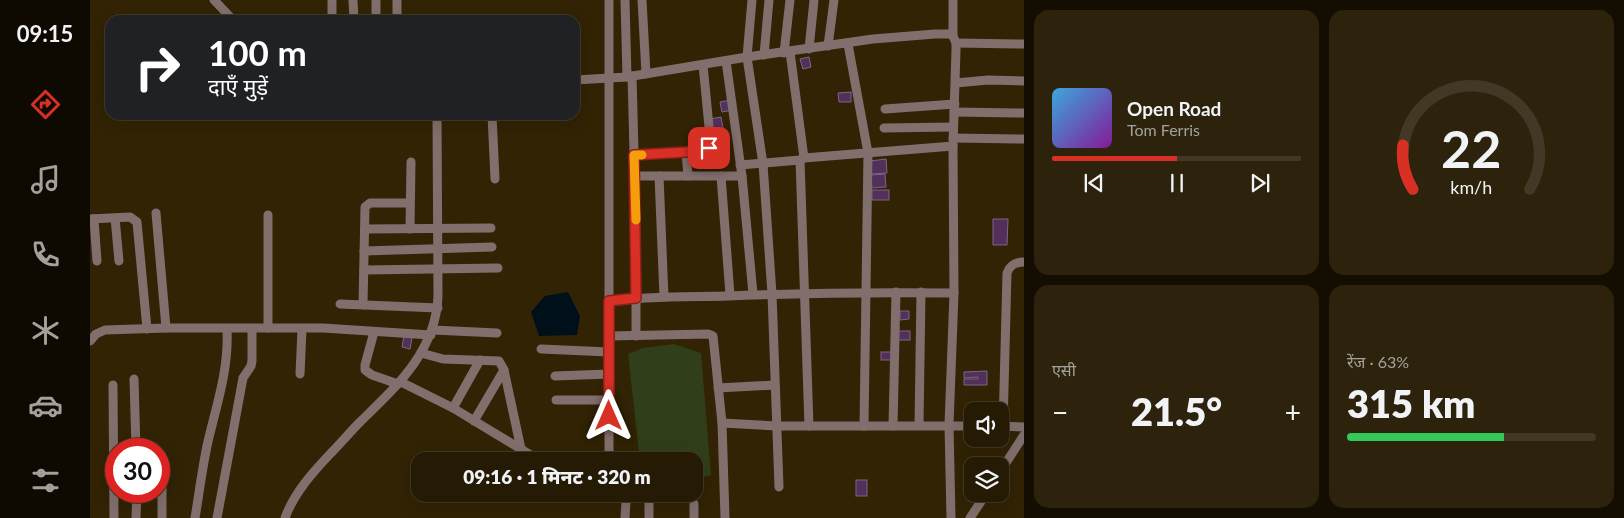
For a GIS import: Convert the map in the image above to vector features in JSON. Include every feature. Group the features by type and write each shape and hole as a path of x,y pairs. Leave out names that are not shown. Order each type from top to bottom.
{"street":[{"path":"214,0 228,15"},
{"path":"332,0 332,15"},
{"path":"353,0 354,15"},
{"path":"376,0 376,15"},
{"path":"397,0 397,15"},
{"path":"609,0 609,452"},
{"path":"624,0 635,176 636,336"},
{"path":"642,0 646,74"},
{"path":"752,0 747,57 763,164 772,294 779,487"},
{"path":"764,54 769,0"},
{"path":"790,0 787,52 802,159 809,426"},
{"path":"809,49 814,0"},
{"path":"828,46 834,0"},
{"path":"951,518 949,425 954,293 953,142 956,82 953,0"},
{"path":"580,80 630,77 764,54 848,44 873,39 950,34 954,40"},
{"path":"954,40 1024,44"},
{"path":"848,44 868,153 864,426"},
{"path":"726,61 742,176 753,294"},
{"path":"634,155 706,150 712,144 703,65"},
{"path":"956,82 988,80 1024,81"},
{"path":"885,109 954,108 1024,113"},
{"path":"285,518 289,506 307,481 358,424 399,383 421,353 432,332 438,308 437,120"},
{"path":"492,120 495,179"},
{"path":"884,128 954,127"},
{"path":"740,165 868,153 953,142 1024,139"},
{"path":"686,152 688,176"},
{"path":"410,162 410,229"},
{"path":"635,176 742,176"},
{"path":"659,176 664,297"},
{"path":"720,176 730,296"},
{"path":"362,305 365,210 367,205 376,203 410,203"},
{"path":"156,213 166,328"},
{"path":"268,215 268,328"},
{"path":"97,261 92,219 130,217 138,222 147,329"},
{"path":"115,218 119,262"},
{"path":"365,229 491,228"},
{"path":"364,251 492,247"},
{"path":"1002,402 1007,273 1013,264 1024,262"},
{"path":"364,270 498,268"},
{"path":"892,426 896,292"},
{"path":"919,425 921,292"},
{"path":"609,301 636,298 753,294 954,293"},
{"path":"340,304 438,308"},
{"path":"90,341 96,334 105,330 166,328 268,328 497,334"},
{"path":"194,518 226,363 227,329"},
{"path":"217,518 243,378 252,361 252,329"},
{"path":"300,374 302,329"},
{"path":"374,332 365,370 372,375 399,383 453,408 526,452"},
{"path":"609,336 712,335 714,339 722,423 725,518"},
{"path":"540,349 609,352"},
{"path":"421,353 443,359 461,361 496,360 501,364 504,370 521,449"},
{"path":"453,408 480,360"},
{"path":"474,421 504,370"},
{"path":"555,376 609,374"},
{"path":"134,379 136,438"},
{"path":"113,384 114,518"},
{"path":"718,388 775,385"},
{"path":"556,400 609,400"},
{"path":"722,423 777,426 964,426"},
{"path":"1009,426 1024,427"},
{"path":"1009,458 1024,435"},
{"path":"625,518 626,502"},
{"path":"648,518 649,502"},
{"path":"970,518 981,502"},
{"path":"136,518 137,503"},
{"path":"162,503 162,518"},
{"path":"694,504 694,518"}],"green space":[{"path":"674,344 701,353 711,475 703,477 703,452 639,452 628,354 643,348"}],"water":[{"path":"568,292 580,316 577,335 539,336 531,312 545,296"}],"building":[{"path":"809,57 811,67 803,69 800,59"},
{"path":"851,92 851,102 839,102 838,93"},
{"path":"731,100 733,110 722,112 720,102"},
{"path":"721,117 723,128 712,130 710,119"},
{"path":"886,159 887,173 872,174 870,161"},
{"path":"885,174 886,187 872,188 871,175"},
{"path":"872,190 889,190 889,200 872,200"},
{"path":"993,219 1008,219 1007,245 993,245"},
{"path":"900,311 909,311 909,319 900,320"},
{"path":"898,331 910,331 910,340 898,340"},
{"path":"404,336 412,338 410,349 402,347"},
{"path":"881,352 892,352 892,360 881,360"},
{"path":"987,371 987,385 964,385 964,379 978,379 978,377 964,378 964,372"},
{"path":"856,480 867,480 867,496 856,496"}],"slow traffic":[{"path":"636,220 634,155 642,155"}],"route":[{"path":"609,416 609,301 636,298 634,155 686,152 709,148"}]}
